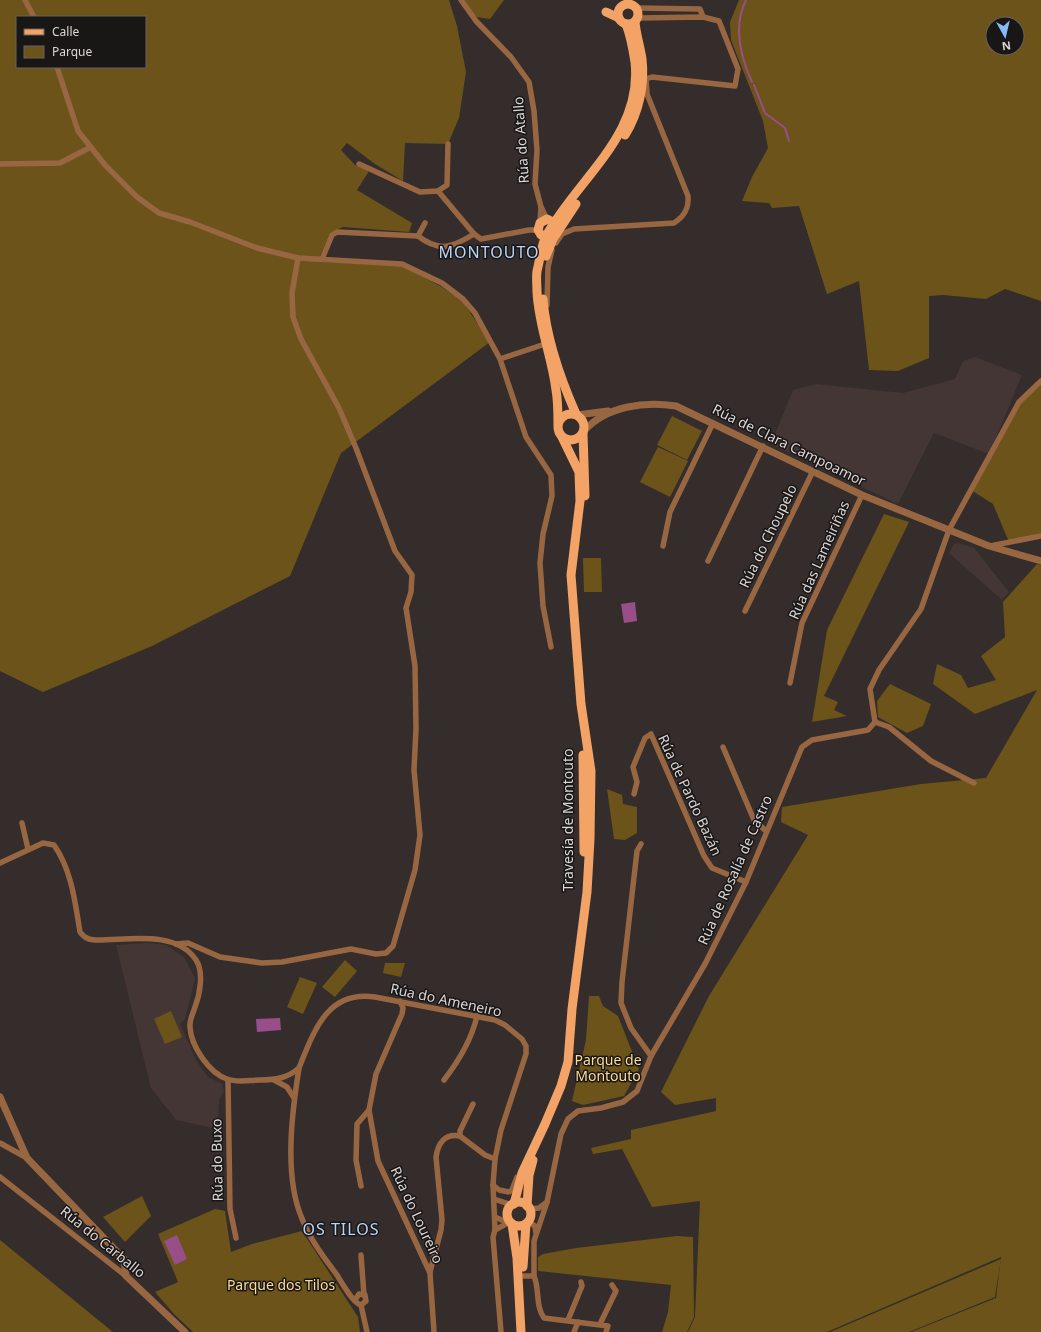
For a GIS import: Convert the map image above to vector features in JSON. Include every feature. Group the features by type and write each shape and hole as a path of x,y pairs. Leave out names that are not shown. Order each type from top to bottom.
{"main road":[{"path":"626,9 636,20"},
{"name":"Travesía de Montouto","path":"513,1204 522,1173 561,1086 568,1062 587,892 590,778 581,704 571,575 580,501 579,472 558,430 556,389 548,342 542,274 549,238 548,224 616,148 630,127 637,108 641,85 642,59 636,20 626,9"},
{"name":"Travesía de Montouto","path":"548,224 579,190 613,146 623,127 631,106 636,85 636,71 626,9"},
{"path":"548,224 549,238"},
{"name":"Travesía de Montouto","path":"548,342 565,390 577,415 583,420 585,504 578,540 574,548"},
{"path":"558,424 565,415 577,415"},
{"path":"562,436 573,440 583,432"},
{"name":"Travesía de Montouto","path":"529,1208 529,1175 542,1131"},
{"path":"521,1332 517,1258 508,1211 513,1204 523,1203 529,1208 530,1217 523,1258 525,1332"},
{"path":"510,1222 519,1226 528,1223"}],"street":[{"path":"26,0 34,16"},
{"name":"Rúa do Atallo","path":"461,0 476,21 511,57 529,82 537,150 535,184 541,207 548,224"},
{"path":"626,9 700,9 703,17"},
{"path":"500,359 548,342 548,267 552,251 562,234 574,229 600,226 674,223 684,214 688,203 688,196 647,94 646,79 652,77 735,86 738,69 719,21 703,17 636,20"},
{"path":"57,68 78,131 105,165 137,197 159,213 190,222 256,248 298,258 402,264 442,283 463,299 475,313 500,359 526,437 551,475 552,496 543,534 540,563 542,606 551,647"},
{"path":"644,70 652,77"},
{"path":"359,164 420,192 438,191 447,185 448,144"},
{"path":"0,164 60,163 91,147"},
{"path":"438,191 474,234 481,239 529,230 548,224"},
{"path":"418,236 425,223"},
{"path":"322,259 332,235 337,232 418,236 425,242 441,247 455,246 474,234"},
{"path":"175,944 188,943 220,957 262,963 282,962 350,949 376,954 386,953 393,946 415,870 420,835 414,770 416,691 415,666 406,608 411,592 412,575 394,551 354,442 339,408 301,339 293,317 292,293 298,258"},
{"path":"974,783 931,761 889,727 875,722 870,689 879,670 921,609 949,530 1019,402 1041,381"},
{"name":"Rúa de Clara Campoamor","path":"616,410 660,403 676,406 763,446 862,495 990,546 1041,561"},
{"path":"577,415 616,410"},
{"path":"583,432 591,422 616,410"},
{"path":"663,546 670,512 713,423"},
{"path":"708,561 763,446"},
{"name":"Rúa do Choupelo","path":"745,611 813,471"},
{"name":"Rúa das Lameiriñas","path":"790,683 802,623 862,495"},
{"path":"990,546 1041,536"},
{"name":"Rúa de Rosalía de Castro","path":"547,1202 561,1134 568,1119 578,1111 601,1108 623,1102 637,1091 651,1056 705,964 746,882 802,747 812,740 868,730 875,722"},
{"name":"Rúa de Pardo Bazán","path":"634,794 637,782 633,767 645,738 651,734 704,856 712,868 746,882"},
{"path":"723,747 754,820 766,832"},
{"path":"22,823 28,849"},
{"path":"0,863 28,849 49,843 54,845 70,878 74,893 80,932 83,937 94,940 165,940 188,952 196,961 200,978 198,997 190,1021 191,1035 200,1055 216,1074 228,1080 274,1080 293,1073 299,1068"},
{"path":"641,844 637,851 622,982 621,1003 631,1028 651,1056"},
{"name":"Rúa do Ameneiro","path":"355,1300 314,1242 300,1214 296,1201 291,1147 294,1098 299,1068 323,1018 332,1007 343,1000 362,995 477,1016 505,1025 522,1039 526,1046 523,1065 503,1124 495,1159 493,1185 495,1217 494,1237 501,1332"},
{"name":"Rúa do Loureiro","path":"400,1002 403,1008 402,1014 376,1074 369,1110 378,1161 430,1273 434,1332"},
{"path":"444,1080 452,1069 466,1043 477,1016"},
{"name":"Rúa do Buxo","path":"228,1080 230,1209 236,1238"},
{"path":"274,1080 287,1087 294,1098"},
{"path":"0,1097 27,1158"},
{"path":"460,1136 460,1131 473,1104"},
{"name":"Rúa do Loureiro","path":"361,1186 356,1160 357,1124 369,1110"},
{"path":"430,1273 441,1230 442,1220 436,1157 439,1144 447,1137 452,1135 460,1136 485,1155 495,1159"},
{"path":"0,1144 27,1158 124,1259 126,1276"},
{"path":"493,1185 499,1190 509,1192 512,1190 518,1176 522,1173"},
{"name":"Rúa do Carballo","path":"0,1177 126,1276 185,1332"},
{"path":"494,1199 513,1204"},
{"path":"529,1208 538,1208 547,1202"},
{"path":"547,1202 536,1235 534,1248 534,1276 538,1284 539,1310 544,1318 608,1326 606,1332"},
{"path":"528,1223 543,1215"},
{"path":"495,1217 510,1222"},
{"path":"495,1230 510,1222"},
{"path":"528,1223 535,1226 536,1235"},
{"path":"361,1255 364,1295 366,1301 361,1305"},
{"path":"523,1276 534,1276"},
{"path":"568,1320 582,1286 581,1282"},
{"path":"600,1324 616,1291 612,1285"},
{"path":"364,1295 358,1294 355,1300 361,1305 367,1332"},
{"path":"518,1332 520,1308"},
{"path":"574,1332 578,1322"}],"shaded area":[{"path":"975,357 1022,375 989,454 934,433 898,504 771,444 793,390 816,384 903,393 955,379 963,361"},
{"path":"959,543 974,548 1009,592 1002,600 949,553 954,544"},
{"path":"635,602 637,621 624,623 621,604"},
{"path":"148,943 166,945 184,957 195,978 185,1019 180,1024 196,1060 208,1077 222,1084 224,1091 219,1100 218,1129 176,1120 151,1088 116,945"},
{"path":"280,1018 281,1030 257,1032 256,1019"},
{"path":"177,1235 187,1259 175,1265 164,1241"}],"green space":[{"path":"0,0 449,0 457,26 466,72 459,118 448,144 405,143 403,181 375,164 347,143 341,150 355,165 369,171 357,190 412,223 409,232 343,227 330,233 320,256 323,262 403,266 442,287 463,302 490,342 341,453 290,576 152,646 43,692 0,671"},
{"path":"463,0 504,0 490,19 476,17"},
{"path":"739,0 1041,0 1041,301 1005,289 986,299 943,295 929,296 929,358 898,371 869,370 859,281 827,294 799,206 772,208 769,203 742,201 752,177 768,148 763,121 731,40 730,22"},
{"path":"1041,381 1041,538 1009,542 993,504 971,490 1019,402"},
{"path":"672,416 702,431 687,460 657,445"},
{"path":"658,447 688,461 670,497 640,482"},
{"path":"884,514 909,522 824,696 838,702 834,710 847,716 812,722 827,630"},
{"path":"583,558 601,558 602,592 584,592"},
{"path":"1037,564 1041,565 1041,1332 911,1332 996,1298 1001,1257 827,1332 688,1332 695,1317 700,1201 652,1207 622,1149 593,1154 591,1148 631,1139 631,1130 716,1111 716,1098 675,1105 661,1092 709,996 808,835 781,822 782,807 921,784 986,778 1037,690 975,714 933,684 937,664 961,675 968,688 996,680 981,656 1005,637 1003,602"},
{"path":"890,684 931,704 923,726 907,733 878,717 877,701"},
{"path":"607,789 622,795 623,804 637,807 637,833 625,840 614,839"},
{"path":"345,960 357,971 335,997 322,987"},
{"path":"385,963 405,963 401,977 383,973"},
{"path":"300,977 317,983 303,1014 287,1007"},
{"name":"Parque de Montouto","path":"589,996 599,996 603,1006 618,1016 639,1069 624,1096 583,1105 572,1101 586,1040"},
{"path":"171,1011 182,1037 165,1044 154,1019"},
{"path":"142,1196 151,1216 125,1242 103,1217"},
{"name":"Parque dos Tilos","path":"215,1209 225,1211 231,1252 252,1244 302,1231 358,1317 360,1332 193,1332 174,1314 155,1292 178,1282 158,1234"},
{"path":"677,1236 693,1237 694,1317 687,1332 662,1332 668,1312 671,1285 538,1271 538,1257 543,1254 576,1248"},
{"path":"0,1240 113,1332 0,1332"},
{"path":"1001,1259 995,1297 909,1332 830,1332"}],"waterway":[{"path":"746,0 742,10 739,31 741,51 752,82"},
{"path":"754,85 765,113 785,128 789,141"}],"district":[{"name":"MONTOUTO","path":"489,252"},
{"name":"OS TILOS","path":"341,1229"}]}
